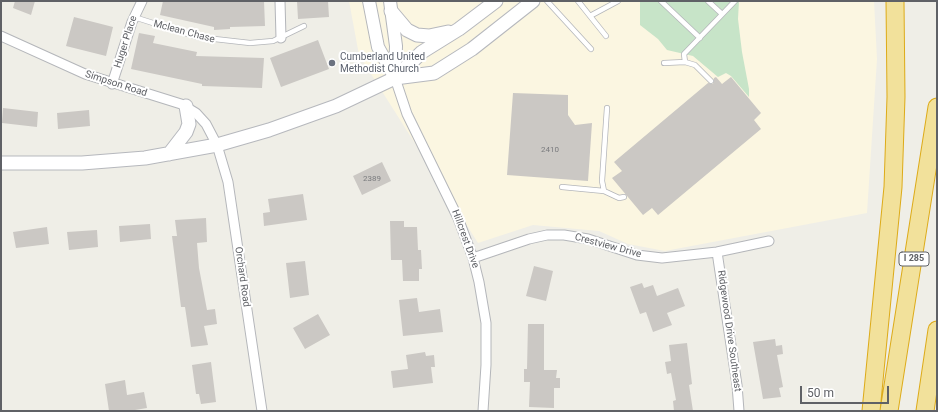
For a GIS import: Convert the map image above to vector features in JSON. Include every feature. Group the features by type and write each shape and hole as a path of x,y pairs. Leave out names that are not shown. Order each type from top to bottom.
{"highway":[{"path":"871,411 893,187 896,97 895,1"},
{"name":"I 285","path":"889,411 937,106"},
{"path":"925,411 937,330"}],"main road":[{"path":"395,78 422,52 459,29 496,1"},
{"path":"1,163 82,163 169,154 217,145 269,130 330,109 395,78 434,73 472,49 533,1"},
{"path":"390,6 407,30 417,35 430,36 459,29"},
{"path":"169,154 186,132 189,124 186,106"}],"street":[{"name":"Huger Place","path":"112,84 134,17 142,1"},
{"path":"280,1 281,38"},
{"path":"369,1 378,47 395,78"},
{"path":"390,6 396,46 395,78"},
{"name":"Simpson Road","path":"1,36 85,74 112,84 186,106 200,116 217,145"},
{"name":"Hillcrest Drive","path":"395,78 407,114 454,208 473,258 486,323 486,364 483,411"},
{"name":"Orchard Road","path":"217,145 228,182 262,411"},
{"name":"Crestview Drive","path":"473,258 529,239 547,235 564,235 588,239 637,255 662,258 717,252 769,242"},
{"name":"Ridgewood Drive Southeast","path":"717,252 737,385 739,411"}],"lane":[{"path":"547,1 591,49"},
{"path":"578,1 606,36"},
{"path":"590,16 618,1"},
{"path":"661,1 700,38"},
{"path":"708,1 722,14"},
{"path":"685,62 684,54 735,1"},
{"name":"Mclean Chase","path":"134,17 186,34 213,40 250,43 263,43 281,38 304,26"},
{"path":"664,63 685,62 695,65 710,81"},
{"path":"604,191 602,181 607,108"},
{"path":"562,187 604,191 619,198 624,196"}],"shaded area":[{"path":"349,1 874,1 877,59 867,213 665,251 628,244 599,231 533,225 478,243 359,55"}],"green space":[{"path":"640,1 739,1 738,19 749,97 731,76 726,73 718,77 693,56 667,50 658,39 640,25"}],"building":[{"path":"15,1 35,1 31,15 13,8"},
{"path":"163,1 264,1 265,26 230,27 230,29 214,30 214,27 160,15"},
{"path":"297,1 328,1 329,17 298,19"},
{"path":"74,17 113,27 106,56 66,46"},
{"path":"139,33 155,36 153,43 197,52 196,56 264,58 262,88 202,86 202,84 131,69"},
{"path":"318,40 329,69 281,87 270,58"},
{"path":"716,77 722,84 731,77 761,113 754,120 761,129 658,215 652,208 643,215 612,178 622,171 614,162 708,83 713,84 714,78"},
{"path":"513,93 568,95 568,115 575,125 592,123 588,181 507,175"},
{"path":"3,108 38,112 37,127 2,123"},
{"path":"89,110 90,126 58,129 57,113"},
{"path":"382,162 391,181 362,195 353,176"},
{"path":"303,194 307,220 264,226 263,213 270,212 268,199"},
{"path":"206,218 207,242 197,243 199,268 207,310 215,309 217,324 204,326 208,345 191,347 185,307 181,307 172,236 177,236 175,220"},
{"path":"390,221 404,221 404,227 417,227 418,250 421,250 422,269 419,269 419,281 403,281 402,260 391,260"},
{"path":"150,224 151,239 120,242 119,226"},
{"path":"47,227 49,244 16,248 13,232"},
{"path":"97,230 98,247 69,250 67,232"},
{"path":"305,261 309,295 290,298 286,263"},
{"path":"534,266 553,271 546,301 526,296"},
{"path":"642,283 644,288 653,285 657,296 678,288 685,306 667,313 672,325 653,332 646,312 640,314 630,287"},
{"path":"417,298 419,312 440,309 443,332 403,336 399,300"},
{"path":"318,314 330,335 305,349 293,328"},
{"path":"528,324 544,324 544,370 557,370 556,378 560,378 560,388 554,388 554,408 529,407 530,382 524,382 524,369 527,369"},
{"path":"775,339 776,346 782,345 783,354 777,355 783,387 779,388 781,397 763,399 753,342"},
{"path":"687,343 692,384 689,385 693,411 674,411 673,401 676,400 671,373 667,374 665,362 671,361 669,345"},
{"path":"425,352 426,356 434,355 435,367 431,367 433,383 393,388 391,371 408,369 406,355"},
{"path":"211,362 216,402 201,404 199,394 196,394 192,365"},
{"path":"125,380 127,395 144,392 147,408 129,411 109,411 105,384"}],"place":[{"name":"Cumberland United Methodist Church","path":"332,63"}]}
